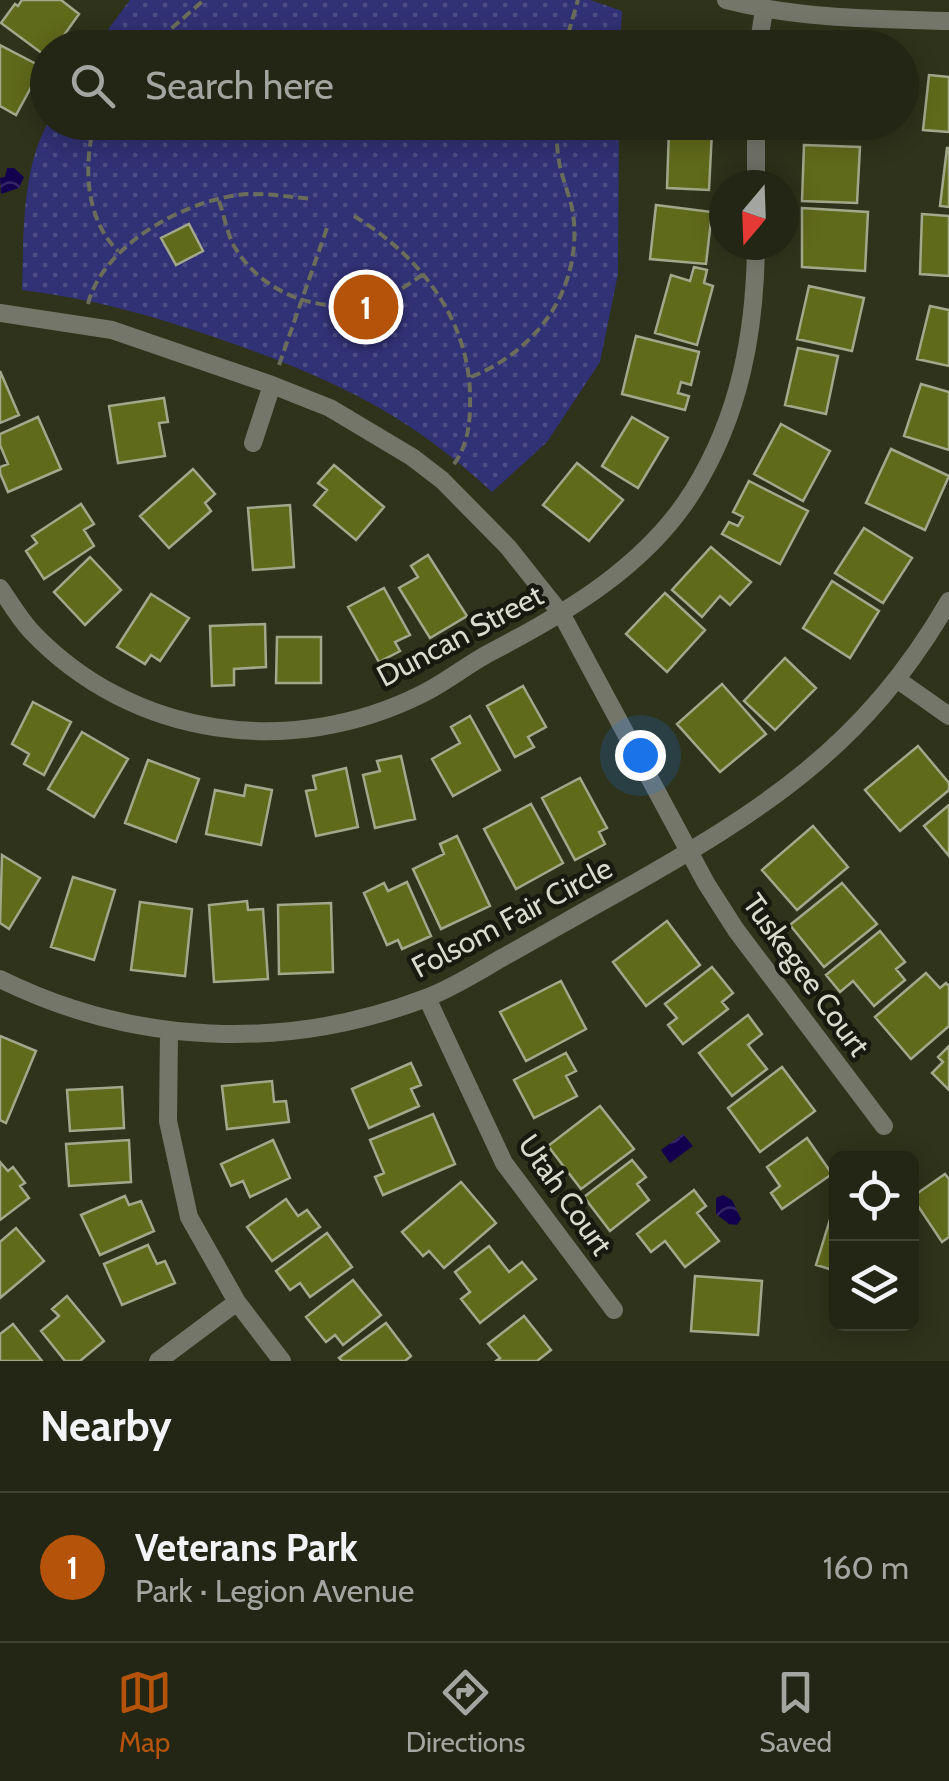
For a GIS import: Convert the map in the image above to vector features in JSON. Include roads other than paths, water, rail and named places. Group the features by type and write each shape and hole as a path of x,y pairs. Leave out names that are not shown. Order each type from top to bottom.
{"street":[{"path":"726,0 764,10 826,18 949,21"},
{"path":"761,30 764,10"},
{"path":"756,140 756,170"},
{"name":"Duncan Street","path":"0,588 29,629 68,666 117,696 170,717 230,732 294,732 357,719 422,694 482,656 562,614 626,566 661,532 691,494 730,416 748,351 755,260"},
{"name":"Tuskegee Court","path":"0,314 112,330 272,386 330,408 412,457 442,480 508,547 562,614 706,883 736,930 884,1126"},
{"path":"252,442 272,386"},
{"name":"Folsom Fair Circle","path":"0,979 92,1017 169,1033 247,1035 348,1021 427,998 692,851 796,783 840,743 898,680 949,601"},
{"path":"898,680 949,716"},
{"name":"Utah Court","path":"427,998 504,1163 614,1310"},
{"path":"169,1033 168,1121 189,1217 237,1302 282,1361"},
{"path":"158,1361 237,1302"}],"water":[{"path":"7,168 14,168 24,177 19,188 1,194 0,178 5,177"},
{"path":"683,1134 693,1146 670,1163 661,1150"},
{"path":"723,1195 732,1200 741,1219 737,1225 716,1214 716,1198"}],"place":[{"name":"Veterans Park","path":"366,307"}]}
